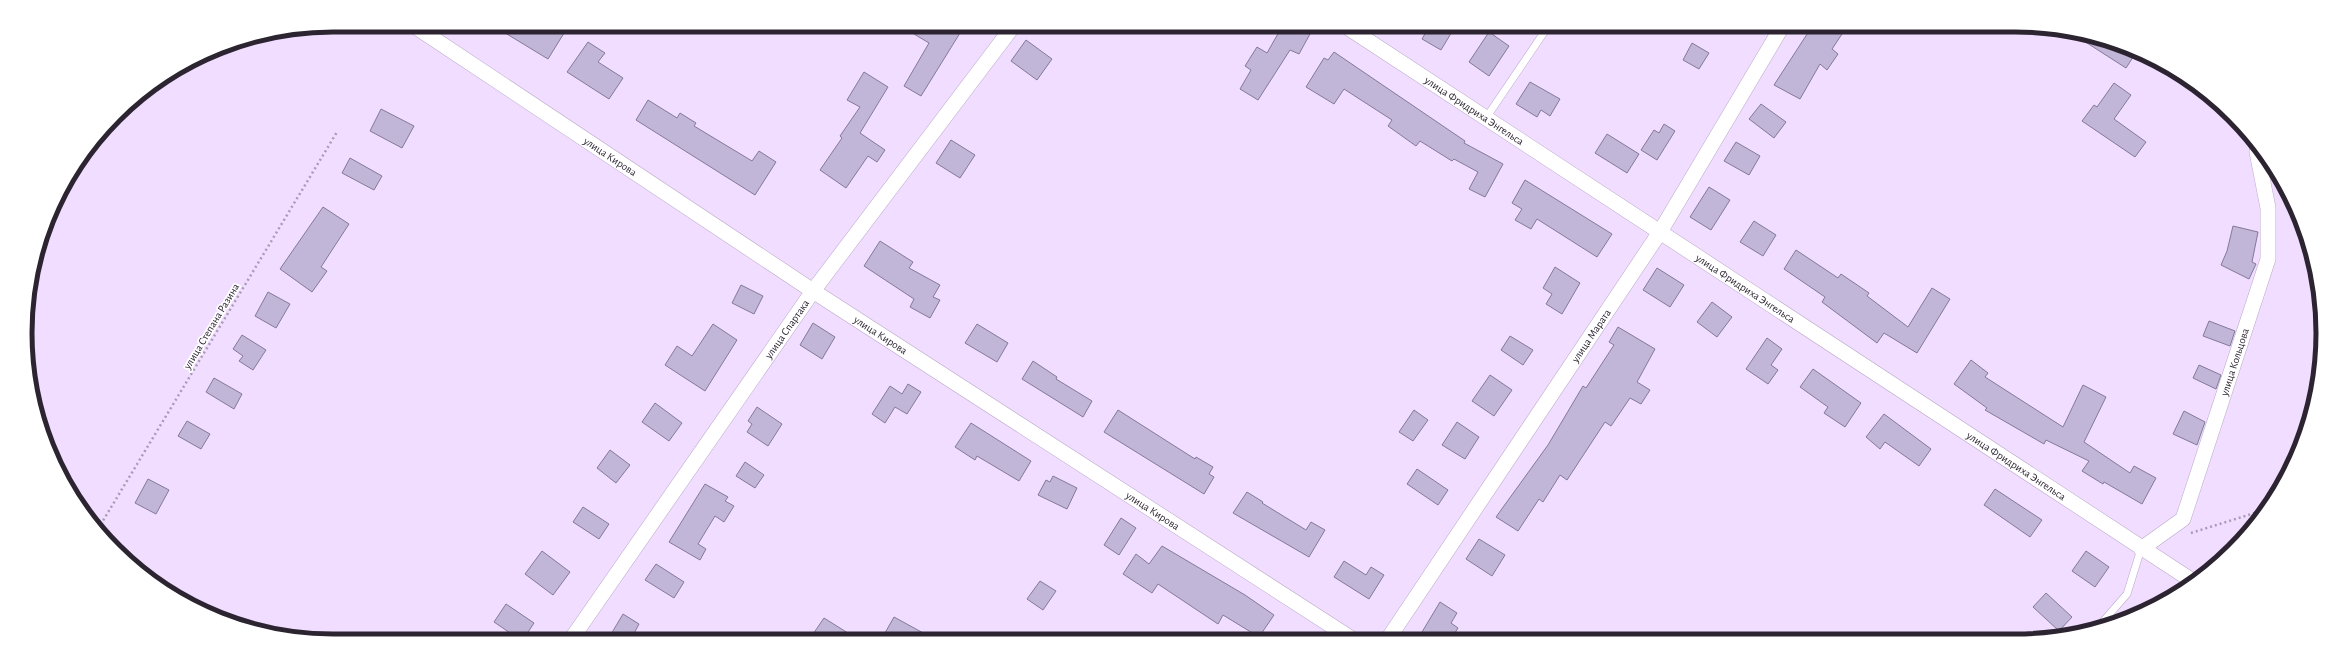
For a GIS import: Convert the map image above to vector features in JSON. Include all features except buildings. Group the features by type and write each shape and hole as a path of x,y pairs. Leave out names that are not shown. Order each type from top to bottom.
{"street":[{"name":"улица Кирова","path":"424,32 813,291 1343,634"},
{"name":"улица Спартака","path":"575,634 813,291 1009,32"},
{"name":"улица Фридриха Энгельса","path":"1355,32 2144,551 2189,578"},
{"name":"улица Марата","path":"1391,634 1660,232 1779,32"},
{"name":"улица Кольцова","path":"2144,551 2183,519 2268,259 2268,208 2260,158"}],"lane":[{"path":"1486,118 1544,32"},
{"path":"2104,621 2127,594 2144,551"}],"path":[{"name":"улица Степана Разина","path":"101,524 337,132"},
{"path":"2189,534 2256,513"}]}
